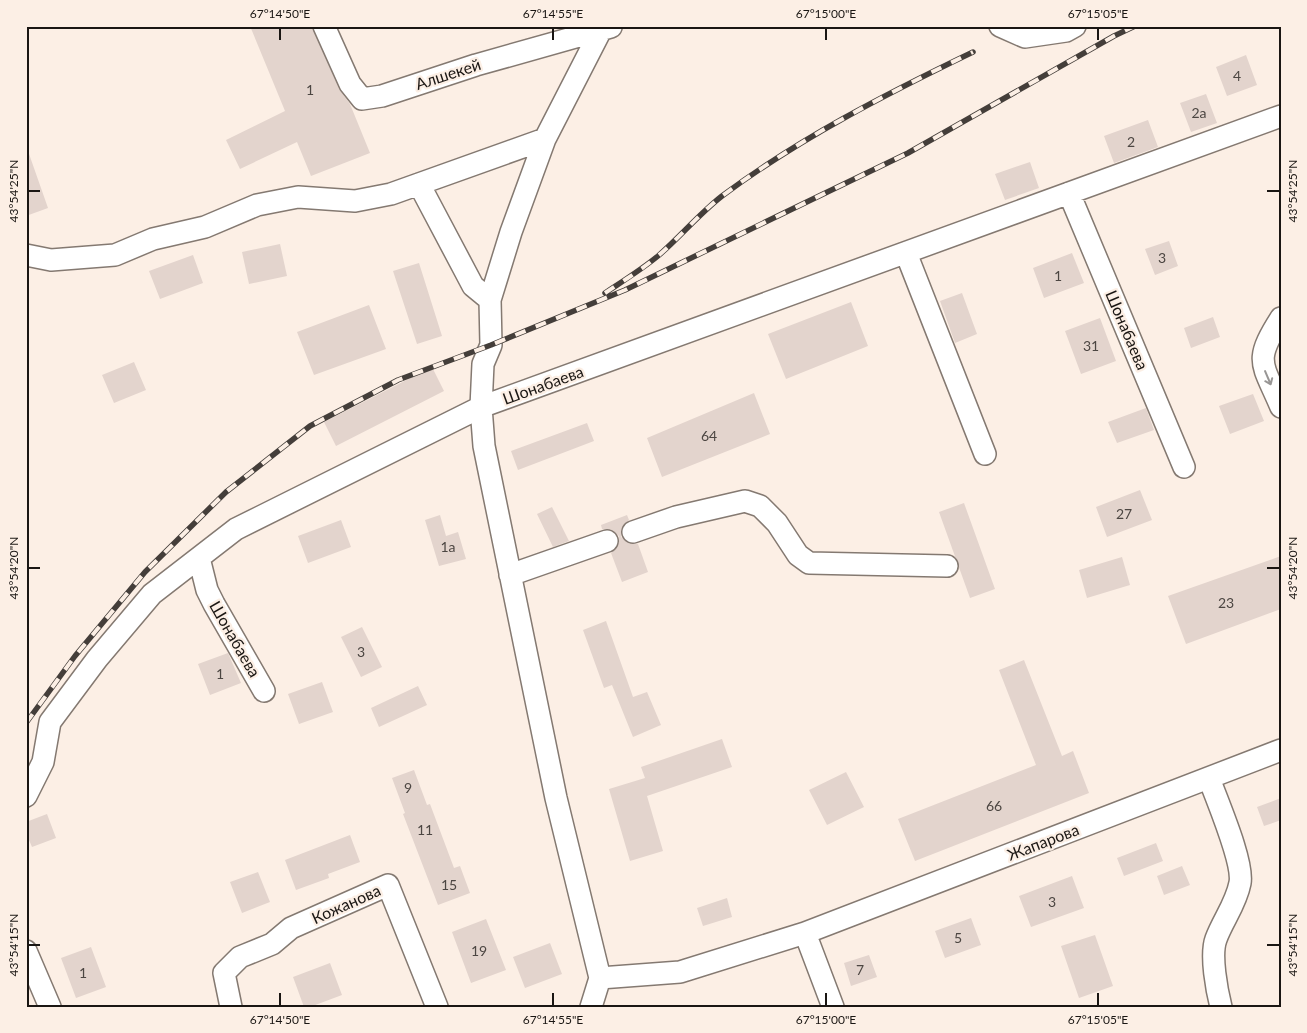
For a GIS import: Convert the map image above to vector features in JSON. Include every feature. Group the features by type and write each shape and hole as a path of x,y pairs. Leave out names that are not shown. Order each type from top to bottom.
{"street":[{"name":"Алшекей","path":"324,26 350,84 362,99 382,96 476,65 606,27"},
{"path":"1000,26 1025,37 1066,31 1075,26"},
{"path":"591,1007 600,978 556,798 484,446 481,407 482,364 491,345 490,300 511,232 545,139 606,27"},
{"name":"Шонабаева","path":"26,796 43,762 50,722 97,659 152,594 236,529 481,407 1281,116"},
{"path":"26,255 51,260 115,255 153,240 205,227 257,205 298,197 355,201 391,194 545,139"},
{"path":"419,184 473,286 490,300"},
{"name":"Шонабаева","path":"1069,193 1184,467"},
{"path":"906,253 985,454"},
{"path":"1281,318 1265,343 1261,361 1281,406"},
{"path":"634,532 676,517 745,501 760,506 777,523 798,555 809,563 947,566"},
{"path":"510,575 607,541"},
{"name":"Шонабаева","path":"199,558 207,590 264,691"},
{"name":"Жапарова","path":"600,978 680,972 805,933 1281,750"},
{"path":"1209,778 1238,863 1240,882 1233,906 1215,941 1215,984 1221,1007"},
{"name":"Кожанова","path":"231,1007 224,973 240,957 272,944 291,928 388,885 437,1007"},
{"path":"805,933 832,1007"},
{"path":"26,951 50,1007"}],"building":[{"path":"250,26 312,26 339,89 350,104 370,153 311,176 297,142 240,169 226,140 285,111"},
{"path":"1246,55 1257,85 1227,96 1216,67"},
{"path":"1206,94 1217,123 1191,132 1180,103"},
{"path":"1148,120 1158,147 1114,163 1104,136"},
{"path":"28,151 48,208 26,216 26,152"},
{"path":"1030,162 1039,188 1005,200 995,174"},
{"path":"1169,241 1178,266 1155,275 1145,249"},
{"path":"280,244 287,276 249,284 242,252"},
{"path":"1072,253 1084,283 1044,298 1033,268"},
{"path":"193,255 203,283 160,299 149,271"},
{"path":"419,263 442,336 417,344 393,271"},
{"path":"962,293 977,334 955,343 940,301"},
{"path":"851,302 868,346 786,379 768,334"},
{"path":"369,305 386,349 314,375 297,332"},
{"path":"1213,317 1220,337 1191,348 1184,328"},
{"path":"1100,318 1116,361 1081,374 1065,331"},
{"path":"134,362 146,390 114,403 102,375"},
{"path":"432,367 444,391 336,446 324,422"},
{"path":"754,393 770,434 662,477 647,438"},
{"path":"1253,394 1264,421 1230,434 1219,406"},
{"path":"1146,408 1154,430 1117,443 1108,422"},
{"path":"587,423 594,441 518,470 511,451"},
{"path":"1140,490 1152,520 1107,537 1096,507"},
{"path":"964,503 995,589 970,598 939,512"},
{"path":"552,507 569,541 553,547 537,514"},
{"path":"440,515 446,536 458,532 466,559 439,566 425,520"},
{"path":"627,515 629,520 621,529 621,537 630,544 638,544 648,572 622,582 611,553 619,544 619,536 610,529 602,529 601,525"},
{"path":"341,520 351,547 308,563 298,536"},
{"path":"1281,556 1281,609 1186,644 1168,596"},
{"path":"1122,557 1130,585 1087,598 1079,570"},
{"path":"606,621 633,697 647,692 661,725 633,737 612,685 604,688 583,630"},
{"path":"362,627 382,667 361,677 341,637"},
{"path":"228,653 241,683 210,695 198,664"},
{"path":"1024,660 1062,756 1073,751 1089,793 915,861 898,819 1036,765 999,670"},
{"path":"322,682 333,712 299,724 288,694"},
{"path":"418,686 427,705 379,727 371,708"},
{"path":"722,739 732,767 647,796 663,851 630,861 609,789 645,778 641,767"},
{"path":"414,770 427,805 430,804 454,868 460,866 470,893 438,905 403,814 405,813 392,778"},
{"path":"846,772 864,807 827,825 809,790"},
{"path":"1281,798 1281,820 1264,826 1257,807"},
{"path":"47,814 56,838 32,847 26,833 26,822"},
{"path":"350,835 360,862 328,874 329,878 296,890 285,860"},
{"path":"1156,843 1163,861 1124,876 1117,858"},
{"path":"1182,866 1190,885 1164,895 1157,876"},
{"path":"258,872 270,902 242,913 230,882"},
{"path":"1072,876 1084,908 1031,927 1019,896"},
{"path":"727,898 732,917 703,926 697,908"},
{"path":"971,918 981,945 945,958 935,931"},
{"path":"486,919 506,970 471,983 452,932"},
{"path":"1095,935 1113,986 1079,998 1061,946"},
{"path":"550,943 562,974 525,988 513,957"},
{"path":"91,947 106,987 76,998 61,958"},
{"path":"869,955 877,977 851,986 844,963"},
{"path":"330,963 342,995 310,1007 304,1007 293,977"}],"railway":[{"path":"26,723 75,656 145,572 226,492 310,426 398,380 491,345 625,290 908,153 1114,36 1135,26"},
{"path":"605,293 658,256 722,196 782,155 844,118 973,52"}]}
